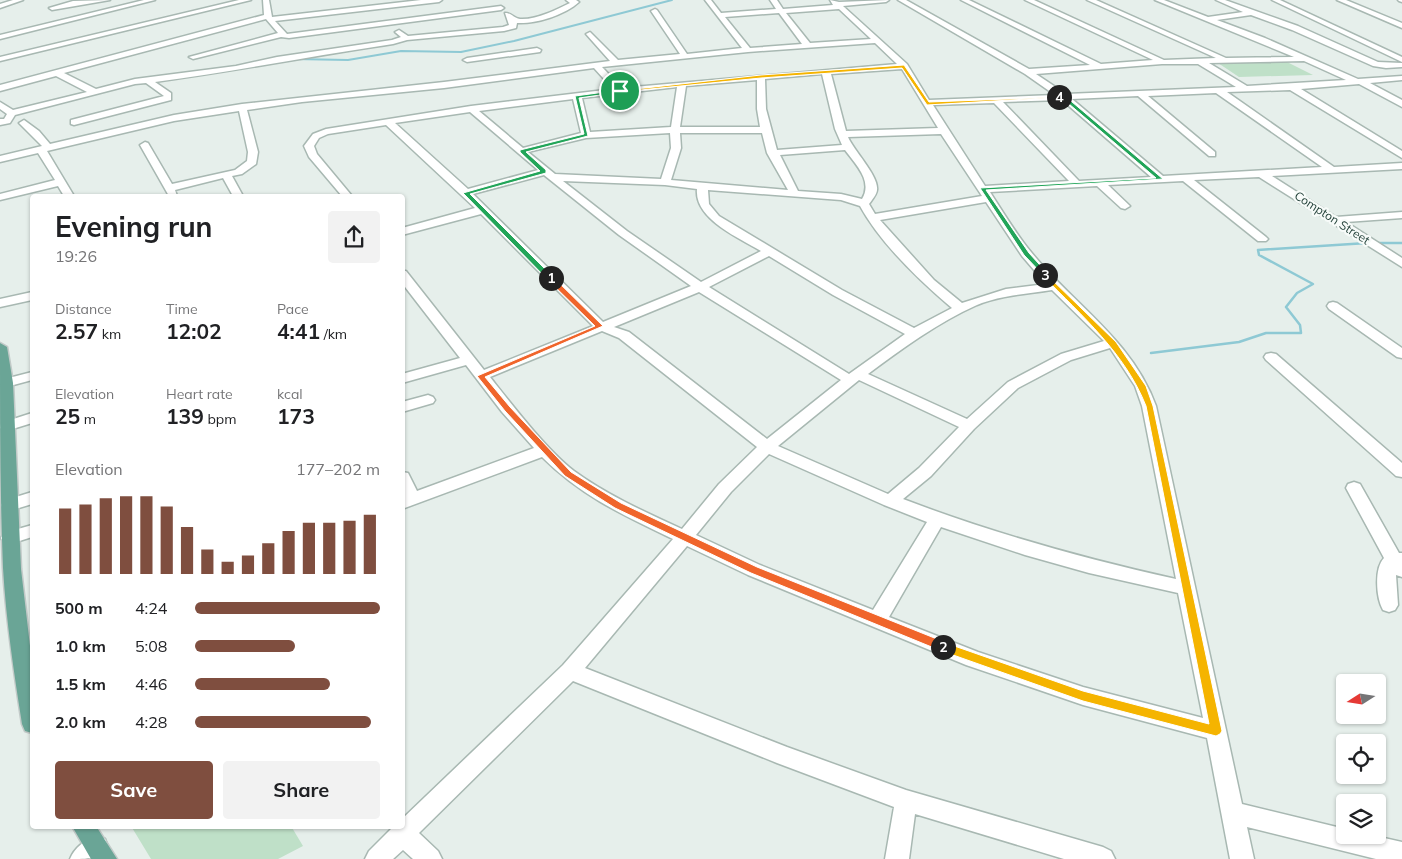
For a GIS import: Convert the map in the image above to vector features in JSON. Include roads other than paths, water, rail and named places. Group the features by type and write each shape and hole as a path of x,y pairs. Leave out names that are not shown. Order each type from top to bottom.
{"main road":[{"path":"0,348 6,383 10,538 28,652 24,674 30,712"},
{"path":"83,829 95,855"}],"street":[{"path":"0,6 20,0"},
{"path":"52,8 67,4 107,0"},
{"path":"0,37 146,0"},
{"path":"0,59 248,0"},
{"path":"266,0 269,18 283,34"},
{"path":"0,88 158,44 269,18 333,13 439,0"},
{"path":"0,122 7,120 12,113 147,80 236,68 277,59 393,42 406,38 504,29 513,26 513,20 492,0"},
{"path":"513,20 528,20 576,2 570,0"},
{"path":"773,0 808,46"},
{"path":"719,15 782,11 886,0"},
{"path":"901,0 1028,72 1064,97 1160,179"},
{"path":"964,0 1100,66"},
{"path":"1028,0 1162,62"},
{"path":"1090,0 1228,60"},
{"path":"1158,0 1306,59 1359,82 1402,104"},
{"path":"1219,0 1296,28 1376,64 1386,66 1402,65"},
{"path":"1276,0 1402,60"},
{"path":"1340,0 1402,26"},
{"path":"428,1 441,17"},
{"path":"708,1 748,50"},
{"path":"333,13 333,6 342,3"},
{"path":"836,4 904,66 944,131 1026,254 1113,343 1142,386 1150,406 1242,859"},
{"path":"193,57 283,34 296,36 501,8"},
{"path":"654,11 685,56"},
{"path":"1207,19 1252,13"},
{"path":"390,24 406,38"},
{"path":"50,25 84,39"},
{"path":"123,29 140,37"},
{"path":"590,34 616,63"},
{"path":"149,40 158,44"},
{"path":"528,40 544,60"},
{"path":"467,60 544,60 595,65 748,50 877,41"},
{"path":"1028,72 1162,62 1306,59"},
{"path":"0,159 165,120 302,99 444,85 544,60"},
{"path":"1199,61 1245,89"},
{"path":"595,65 620,91"},
{"path":"345,194 312,155 309,146 316,136 326,132 471,109 577,96 682,84 904,66"},
{"path":"826,72 836,118 848,147 871,180 872,191 864,204"},
{"path":"57,73 96,92"},
{"path":"761,77 759,93 764,130 772,153 795,194"},
{"path":"927,103 1219,91 1402,78"},
{"path":"74,122 168,98 168,95 147,80"},
{"path":"665,182 676,148 676,130 682,84"},
{"path":"1292,87 1402,155"},
{"path":"1219,91 1332,170"},
{"path":"1140,94 1212,154"},
{"path":"577,96 586,135"},
{"path":"997,101 1077,184"},
{"path":"0,105 12,113"},
{"path":"144,145 172,192 238,172 252,162 253,152 242,108"},
{"path":"471,109 548,174 606,219 700,287 779,338 854,378 968,426"},
{"path":"387,122 466,193 600,326 624,335 767,447 890,501 937,519 1025,548 1186,588"},
{"path":"24,123 36,133 68,194"},
{"path":"522,151 586,135 676,130 764,130"},
{"path":"843,134 944,131"},
{"path":"772,153 848,147"},
{"path":"872,218 985,193 1077,184 1402,166"},
{"path":"466,193 548,174 665,182 703,187 841,197 855,200 864,204 872,218 930,283 961,309"},
{"name":"Compton Street","path":"1262,174 1402,263"},
{"path":"227,176 237,194"},
{"path":"1185,178 1262,240"},
{"path":"0,197 60,182"},
{"path":"1100,183 1124,206"},
{"path":"703,187 701,200 705,209 715,218 768,252 873,314 914,333"},
{"path":"405,231 482,210"},
{"path":"1334,220 1402,215"},
{"path":"480,376 700,287 768,252"},
{"path":"405,278 480,376 544,450 568,474 618,506 754,570 973,659 1074,693 1216,731"},
{"path":"377,859 570,671 725,488 767,447 914,333 974,302 1006,293 1056,286"},
{"path":"0,303 30,296"},
{"path":"1333,306 1402,354"},
{"path":"624,335 625,316"},
{"path":"890,501 924,472 968,426 1013,385 1066,356 1113,343"},
{"path":"1270,357 1402,472"},
{"path":"405,379 468,360"},
{"path":"6,383 30,377"},
{"path":"405,406 428,400"},
{"path":"6,426 30,419"},
{"path":"408,501 544,450"},
{"path":"1354,488 1399,563 1388,565 1387,589 1389,605"},
{"path":"9,506 30,499"},
{"path":"877,620 937,519"},
{"path":"10,538 30,532"},
{"path":"570,671 785,756 906,801 1103,859"},
{"path":"897,859 906,801"},
{"path":"1234,813 1402,854"},
{"path":"403,834 430,859"}],"waterway":[{"path":"294,59 348,60 401,51 461,52 514,41 672,0"},
{"path":"1151,353 1239,342 1266,333 1301,333 1300,325 1286,307 1297,293 1313,284 1259,255 1258,250 1367,243"},
{"path":"1376,243 1402,243"}]}
